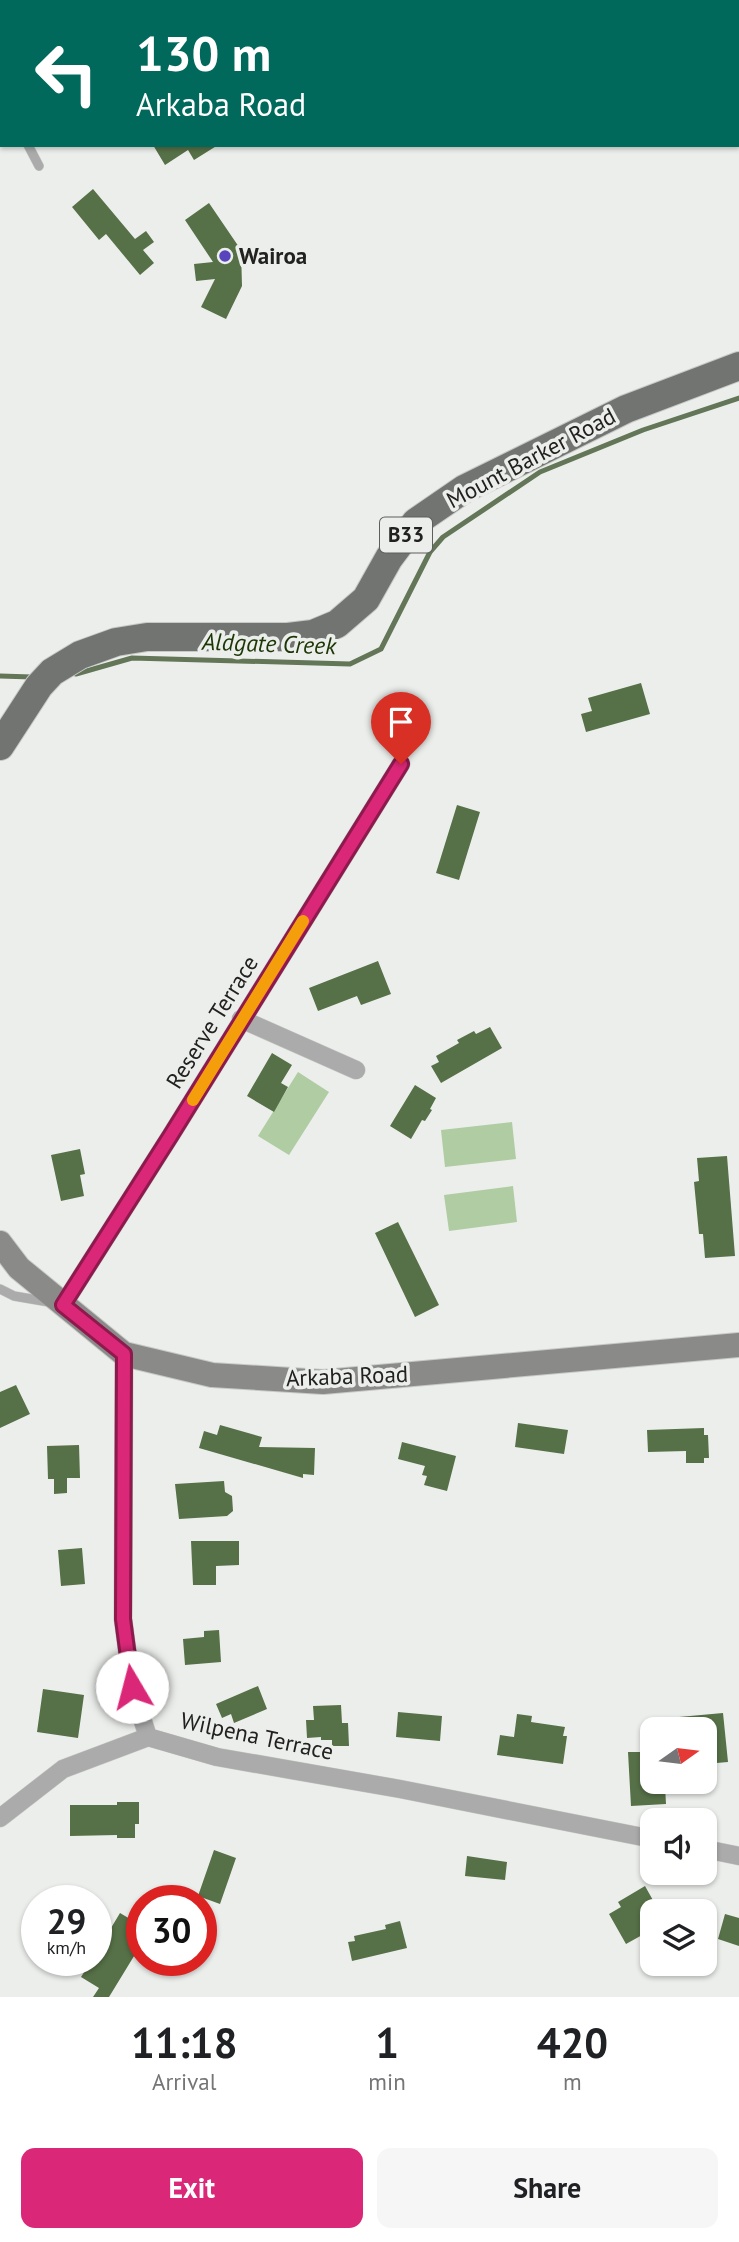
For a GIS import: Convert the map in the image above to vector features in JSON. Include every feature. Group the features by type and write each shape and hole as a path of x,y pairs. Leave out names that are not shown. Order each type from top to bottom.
{"main road":[{"name":"Mount Barker Road","path":"0,746 39,686 52,672 80,655 116,642 148,637 288,638 313,634 337,624 366,599 389,558 416,522 464,489 626,409 739,366"}],"street":[{"name":"Reserve Terrace","path":"63,1305 401,764"},
{"path":"242,1019 356,1070"},
{"name":"Arkaba Road","path":"0,1243 19,1268 124,1354 212,1375 323,1382 739,1345"},
{"name":"Wilpena Terrace","path":"124,1354 123,1619 132,1687 148,1737 216,1757 400,1789 640,1836"},
{"path":"0,1818 63,1769 148,1737"},
{"path":"717,1851 739,1856"}],"lane":[{"path":"29,147 39,166"},
{"path":"0,1289 14,1296 63,1305"}],"green space":[{"path":"298,1072 329,1092 289,1155 258,1136"},
{"path":"512,1122 516,1159 445,1167 441,1130"},
{"path":"513,1186 517,1222 449,1231 444,1195"}],"building":[{"path":"154,147 215,147 194,160 188,150 165,165"},
{"path":"93,189 135,239 146,231 154,242 143,250 154,263 140,275 106,234 99,240 72,207"},
{"name":"Wairoa","path":"209,203 241,250 242,286 226,319 201,307 215,279 196,281 194,264 213,262 185,220"},
{"path":"641,683 650,714 586,732 581,714 592,711 588,698"},
{"path":"457,805 480,812 459,880 436,873"},
{"path":"378,961 391,994 361,1005 357,996 318,1011 309,988"},
{"path":"490,1027 502,1048 441,1083 431,1066 439,1062 436,1056 459,1043 457,1040 474,1031 476,1034"},
{"path":"272,1053 292,1065 281,1083 288,1087 274,1112 247,1096"},
{"path":"415,1085 436,1098 430,1109 432,1110 425,1121 422,1120 411,1139 390,1126"},
{"path":"80,1149 85,1174 80,1175 84,1196 61,1201 51,1155"},
{"path":"727,1156 735,1256 705,1258 703,1234 699,1234 694,1182 699,1181 697,1158"},
{"path":"398,1222 439,1305 415,1317 375,1233"},
{"path":"16,1385 30,1414 0,1428 0,1392"},
{"path":"518,1423 568,1430 564,1454 515,1447"},
{"path":"220,1425 262,1437 259,1447 315,1448 314,1475 303,1474 303,1478 199,1448 204,1431 217,1435"},
{"path":"704,1428 704,1435 708,1435 709,1458 704,1458 704,1463 686,1463 686,1451 648,1452 647,1430"},
{"path":"402,1442 456,1456 447,1491 424,1485 427,1476 422,1475 425,1466 398,1459"},
{"path":"79,1445 80,1478 67,1478 67,1493 54,1494 54,1479 48,1479 47,1446"},
{"path":"224,1481 225,1492 232,1496 233,1511 227,1516 179,1519 175,1484"},
{"path":"191,1541 239,1541 239,1565 216,1566 216,1585 193,1585"},
{"path":"82,1548 85,1584 61,1586 58,1550"},
{"path":"219,1630 221,1662 185,1665 183,1639 204,1637 204,1631"},
{"path":"258,1686 267,1709 234,1723 231,1714 222,1718 216,1704"},
{"path":"43,1689 84,1695 78,1738 37,1732"},
{"path":"341,1705 342,1723 348,1723 349,1746 332,1746 332,1740 321,1740 321,1737 307,1738 306,1720 314,1720 313,1706"},
{"path":"398,1712 442,1716 440,1741 396,1737"},
{"path":"723,1713 728,1762 718,1763 718,1717 679,1717"},
{"path":"517,1714 532,1716 531,1722 565,1727 563,1736 567,1736 563,1764 497,1755 500,1735 514,1737"},
{"path":"628,1752 640,1752 640,1794 665,1794 666,1804 631,1806"},
{"path":"117,1802 139,1802 139,1824 135,1824 135,1838 117,1838 117,1835 70,1836 70,1805 117,1805"},
{"path":"214,1850 236,1858 220,1904 217,1903 217,1885 202,1885"},
{"path":"467,1856 507,1862 505,1880 465,1876"},
{"path":"645,1886 652,1899 640,1899 640,1936 626,1944 609,1914 621,1907 618,1902"},
{"path":"120,1913 126,1917 126,1969 109,1997 93,1997 99,1988 81,1977 112,1976 112,1926"},
{"path":"725,1914 739,1918 739,1946 718,1939"},
{"path":"400,1921 407,1948 352,1961 348,1942 355,1941 354,1936 386,1929 385,1925"}],"waterway":[{"name":"Aldgate Creek","path":"76,674 132,658 350,664 381,649 430,552 443,537 540,472 643,430 739,398"},
{"name":"Aldgate Creek","path":"0,676 32,677"}],"slow traffic":[{"path":"193,1100 303,921"}],"place":[{"name":"Wairoa","path":"225,256"}],"route":[{"path":"132,1687 123,1619 124,1354 63,1305 401,764"}]}
